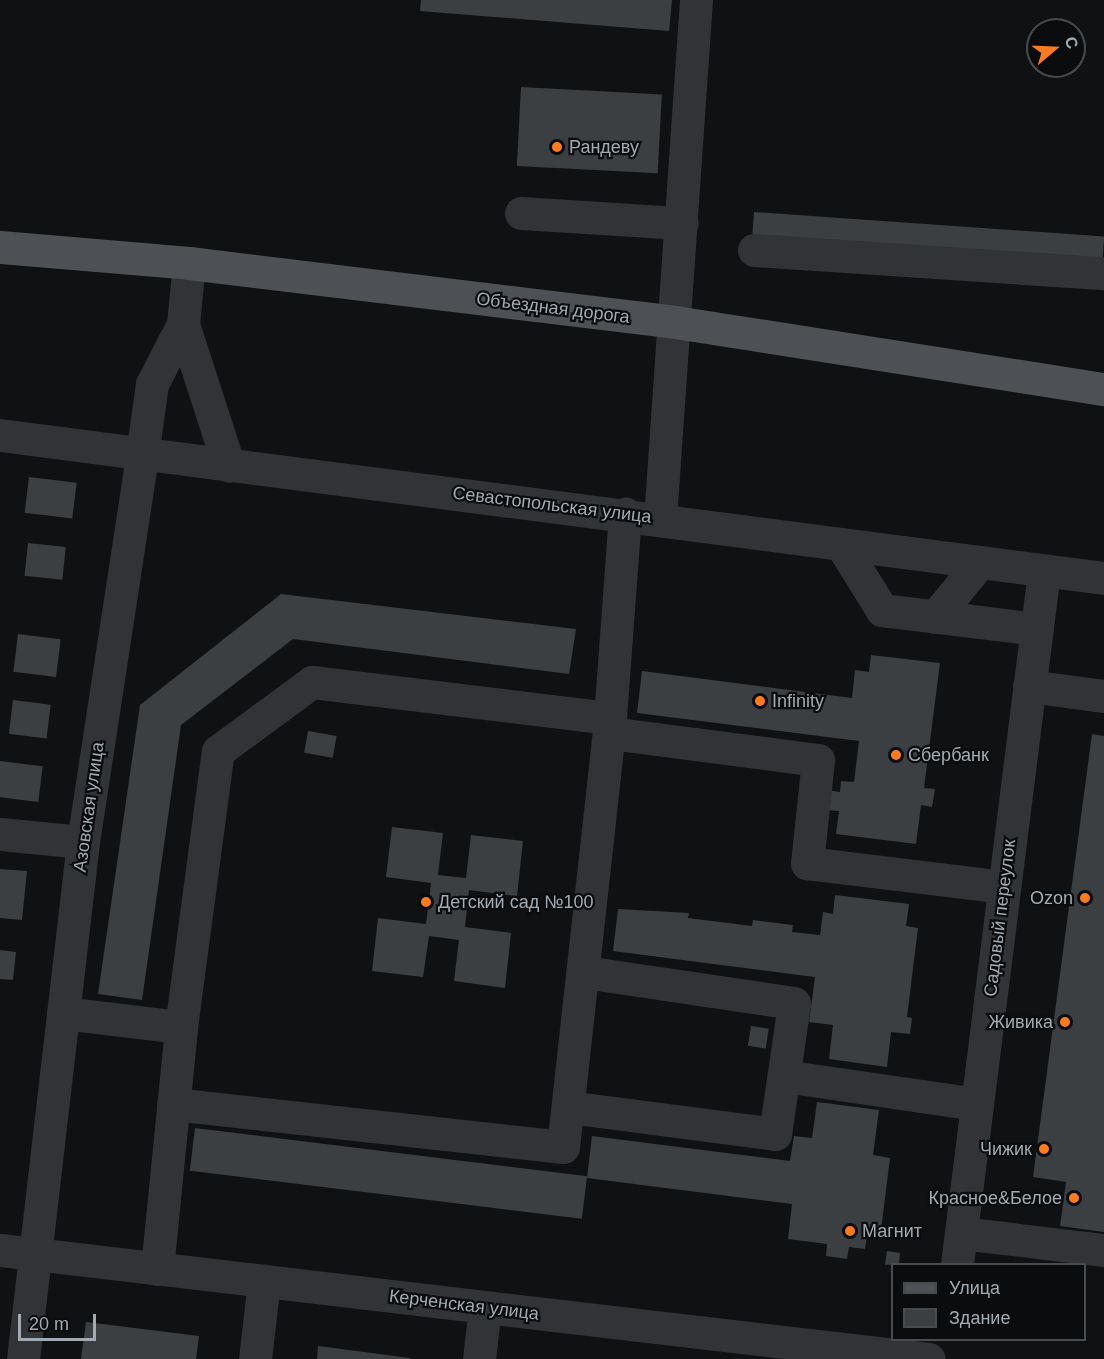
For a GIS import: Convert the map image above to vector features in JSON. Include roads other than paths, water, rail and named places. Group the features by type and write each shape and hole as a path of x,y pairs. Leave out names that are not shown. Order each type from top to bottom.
{"main road":[{"name":"Объездная дорога","path":"0,247 189,263 675,322 1104,389"}],"street":[{"path":"660,519 696,0"},
{"path":"521,213 682,223"},
{"path":"754,250 1104,273"},
{"name":"Азовская улица","path":"23,1359 83,842 152,384 183,324 189,263"},
{"path":"183,324 229,466"},
{"name":"Севастопольская улица","path":"0,435 229,466 625,514 1104,578"},
{"path":"173,1104 563,1147 610,726 625,514"},
{"path":"841,544 882,610 1037,629"},
{"path":"935,617 980,562"},
{"name":"Садовый переулок","path":"959,1249 1044,571"},
{"path":"157,1269 181,1027 218,751 312,682 610,726 818,760 807,863 1004,887"},
{"path":"1029,686 1104,696"},
{"path":"0,834 83,842"},
{"path":"568,1107 775,1134 794,1003 584,972"},
{"path":"63,1013 181,1027"},
{"path":"784,1076 977,1104"},
{"path":"959,1249 1104,1250"},
{"name":"Керченская улица","path":"0,1250 485,1307 731,1347 929,1359"},
{"path":"255,1359 264,1281"},
{"path":"479,1359 485,1307"},
{"path":"945,1359 947,1341"}],"place":[{"name":"Рандеву","path":"557,147"},
{"name":"Infinity","path":"760,701"},
{"name":"Сбербанк","path":"896,755"},
{"name":"Ozon","path":"1085,898"},
{"name":"Детский сад №100","path":"426,902"},
{"name":"Живика","path":"1065,1022"},
{"name":"Чижик","path":"1044,1149"},
{"name":"Красное&Белое","path":"1074,1198"},
{"name":"Магнит","path":"850,1231"}]}
